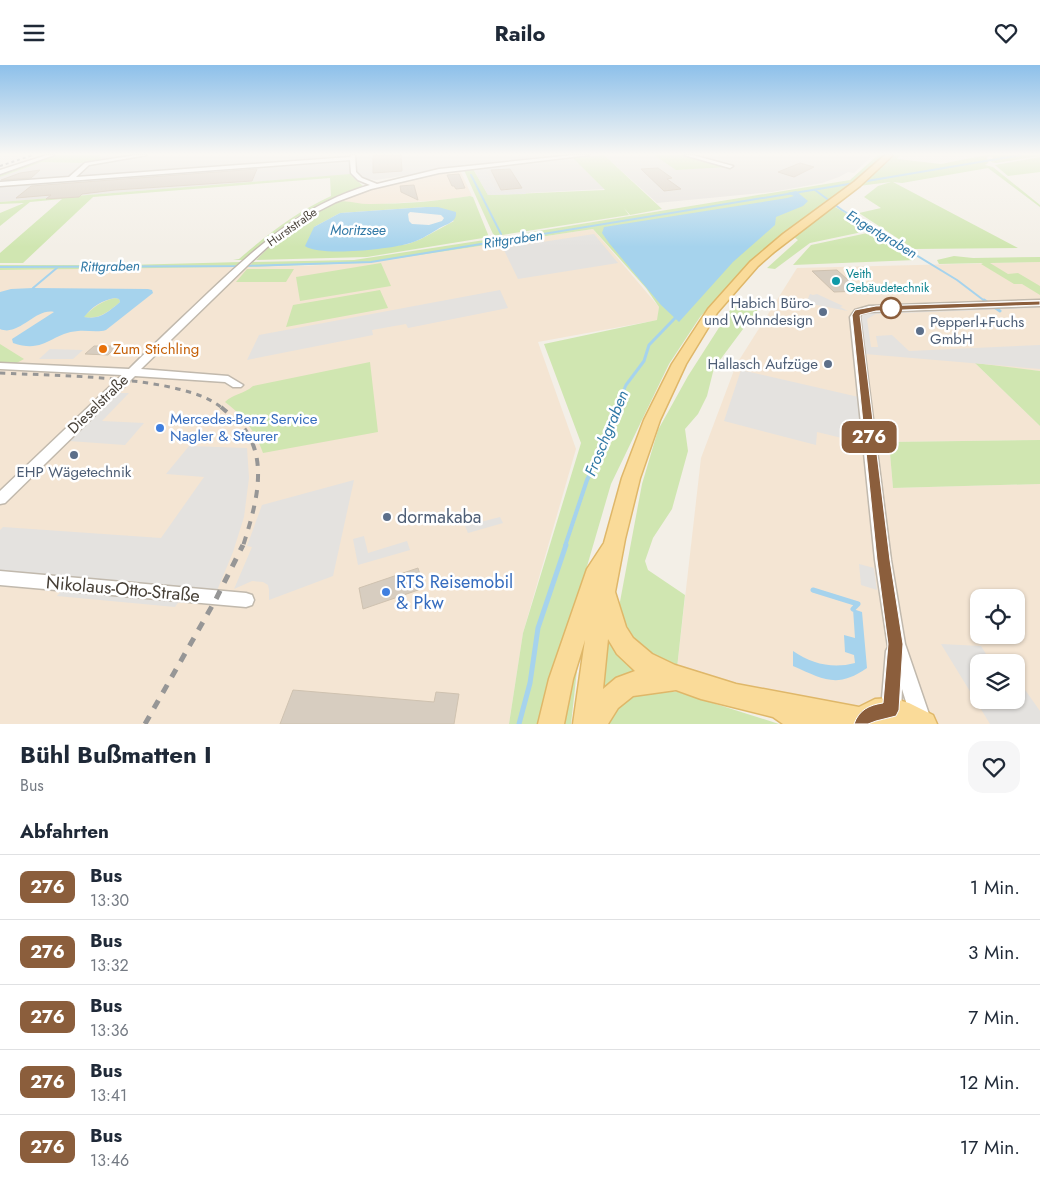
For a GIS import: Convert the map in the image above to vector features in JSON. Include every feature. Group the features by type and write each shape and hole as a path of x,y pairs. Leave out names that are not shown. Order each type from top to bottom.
{"main road":[{"path":"586,724 605,592 614,545 628,487 648,428 667,384 699,329 754,264 782,239 854,186"},
{"path":"551,724 561,679 597,569 614,545"},
{"path":"605,592 618,635 625,646 642,662 674,679 770,704 863,722 877,711 891,710 911,716 923,723"},
{"path":"594,724 608,701 629,683 674,679"},
{"path":"770,704 809,724"}],"street":[{"name":"Hurststraße","path":"243,266 279,232 299,219 325,204 373,186"},
{"name":"Dieselstraße","path":"0,499 243,266"},
{"path":"923,723 896,644 855,317 858,312 869,309 1040,303"},
{"path":"0,366 228,379 237,385"},
{"name":"Nikolaus-Otto-Straße","path":"0,578 246,600"},
{"path":"891,710 896,644"}],"shaded area":[{"path":"0,186 207,186 0,202"},
{"path":"467,186 472,196 368,205 338,202 376,187"},
{"path":"483,186 601,186 604,189 488,195"},
{"path":"483,186 494,186 497,192 525,192 526,194 488,195"},
{"path":"638,186 807,186 772,192 657,203"},
{"path":"593,229 659,307 658,320 538,342 576,449 523,633 509,724 0,724 0,270 299,266 366,263"},
{"path":"594,234 618,263 518,279 503,248"},
{"path":"1040,262 1040,371 976,364 1040,426 1040,440 889,442 893,488 1040,484 1040,724 836,724 677,668 701,458 736,365 797,268"},
{"path":"500,290 508,308 408,328 406,324 372,330 373,335 247,360 259,335"},
{"path":"810,294 817,294 843,306 840,307 848,311 806,303"},
{"path":"1032,305 1037,308 876,314 867,319 871,347 878,347 876,336 892,335 909,351 1040,345 1040,369 865,354 860,317 868,311"},
{"name":"Zum Stichling","path":"50,349 83,350 73,359 39,359"},
{"path":"741,370 863,398 867,444 817,432 816,445 724,421"},
{"path":"118,393 129,393 102,421 144,423 125,445 69,441"},
{"path":"189,446 247,448 249,478 244,517 233,552 216,593 0,575 0,530 3,527 161,538 204,477 166,474"},
{"path":"354,480 333,576 269,600 268,585 263,582 252,581 234,589 252,547 247,546 262,505"},
{"path":"500,517 503,523 468,533 465,526"},
{"path":"364,536 368,553 407,541 410,550 358,565 353,539"},
{"path":"859,564 874,568 877,590 861,585"},
{"path":"62,590 180,600 175,607 57,596"},
{"path":"941,644 981,646 986,654 970,654 970,691"},
{"path":"1025,690 1040,711 1040,724 990,724 981,709 1025,709"}],"green space":[{"path":"203,186 233,186 93,197 23,263 0,263 0,253 62,199 30,202 0,226 0,213 24,203 0,204 0,202"},
{"path":"330,186 363,186 293,219 243,260 233,260 239,259 294,216 331,196"},
{"path":"471,186 483,186 488,195 605,190 601,186 637,186 662,209 630,215 624,208 629,215 496,236 493,234"},
{"path":"815,186 847,186 777,238 752,261 700,317 669,364 611,484 541,724 509,724 523,633 581,443 544,344 657,320 659,307 646,288 593,229 499,243 495,238"},
{"path":"878,186 900,186 1018,248 914,249 859,213 881,208 864,197"},
{"path":"1012,186 1016,186 1040,207"},
{"path":"473,197 489,237 367,257 256,260 293,227 314,213 337,202 345,201 367,204 421,202","holes":["426,207 454,221 408,244 361,250 314,227 340,213"]},
{"path":"832,205 870,228 867,231 810,243 775,269 767,268 798,240 791,235"},
{"path":"872,232 915,260 793,265 811,245"},
{"path":"491,239 493,244 366,263 249,267 253,262 354,260"},
{"path":"954,256 973,258 1040,257 1040,262 990,263 1008,274 1018,273 1040,286 1040,295 1022,284 1014,284 981,264 983,263 939,264 937,260"},
{"path":"242,262 235,267 0,270 0,265 125,265"},
{"path":"381,263 391,286 300,301 296,277"},
{"path":"247,269 294,269 286,282 236,282"},
{"path":"380,290 388,308 286,327 293,305"},
{"path":"115,298 119,299 120,302 107,312 99,316 83,317 101,303"},
{"path":"736,301 758,309 714,368 707,396 698,414 685,429 688,451 672,509 653,538 645,561 648,570 685,595 677,668 637,647 623,628 619,607 642,484 658,430 688,376"},
{"path":"0,344 24,359 13,365 0,364"},
{"path":"370,362 378,432 263,453 248,425 225,402 253,386"},
{"path":"975,363 1040,371 1040,426"},
{"path":"1040,440 1040,484 893,488 889,442"},
{"path":"582,625 571,724 558,724"},
{"path":"606,625 653,676 600,698"},
{"path":"678,692 779,724 606,724 612,712 626,698 644,693"}],"water":[{"path":"796,191 808,201 803,206 776,217 775,225 733,262 679,322 661,305 602,233 604,227 787,198 794,196 787,193"},
{"name":"Moritzsee","path":"438,207 456,212 456,216 450,223 419,240 407,244 371,250 339,252 313,249 305,246 314,227 340,213","holes":["410,212 441,215 444,218 442,221 429,225 412,224 409,221 408,214"]},
{"path":"11,289 148,289 152,290 153,293 106,330 78,331 61,335 41,345 24,346 13,343 12,339 54,312 40,314 14,329 0,329 0,292","holes":["115,298 119,299 120,302 104,314 90,318 84,317 102,302"]},
{"path":"853,609 862,612 867,668 847,678 830,680 793,666 793,651 823,664 847,665 855,663 854,655 845,652 844,635 855,638"}],"building":[{"path":"31,186 180,186 115,190 82,194 79,197 46,199 51,195 16,198"},
{"path":"400,186 414,186 418,200 401,192"},
{"path":"452,186 464,186 465,188 456,189"},
{"path":"499,186 521,186 522,188 501,190"},
{"path":"659,186 676,186 681,189 664,191"},
{"name":"Veith Gebäudetechnik","path":"837,270 860,291 834,292 812,271"},
{"name":"Zum Stichling","path":"94,346 117,346 108,355 85,354"},
{"name":"RTS Reisemobil & Pkw","path":"418,568 424,588 363,609 359,588"},
{"path":"293,690 434,702 436,692 459,694 454,724 280,724"}],"waterway":[{"path":"476,186 501,234"},
{"name":"Rittgraben","path":"0,267 243,266 371,262 838,186"},
{"name":"Engertgraben","path":"815,190 842,210 957,280 986,302"},
{"path":"33,288 58,267"},
{"name":"Engertgraben","path":"984,300 1000,311"},
{"name":"Froschgraben","path":"616,408 626,385 644,361 649,345 677,316"},
{"name":"Froschgraben","path":"565,546 587,480 607,440 617,407"},
{"name":"Froschgraben","path":"519,724 530,683 538,628 566,545"},
{"path":"813,590 858,604 853,609"}],"railway":[{"path":"0,373 117,379 149,383 179,389 204,397 222,408"},
{"path":"221,407 238,421 246,431 253,444 257,458 258,473 255,503 243,546"},
{"path":"145,724 216,599 243,545"}],"bus line":[{"name":"276","path":"862,724 872,713 891,710 896,644 855,317 858,312 869,309 1040,303"}],"place":[{"name":"Veith Gebäudetechnik","path":"836,281"},
{"name":"Habich Büro- und Wohndesign","path":"823,312"},
{"name":"Pepperl+Fuchs GmbH","path":"920,331"},
{"name":"Zum Stichling","path":"103,349"},
{"name":"Hallasch Aufzüge","path":"828,364"},
{"name":"Mercedes-Benz Service Nagler & Steurer","path":"160,428"},
{"name":"EHP Wägetechnik","path":"74,455"},
{"name":"dormakaba","path":"387,517"},
{"name":"RTS Reisemobil & Pkw","path":"386,592"}]}
